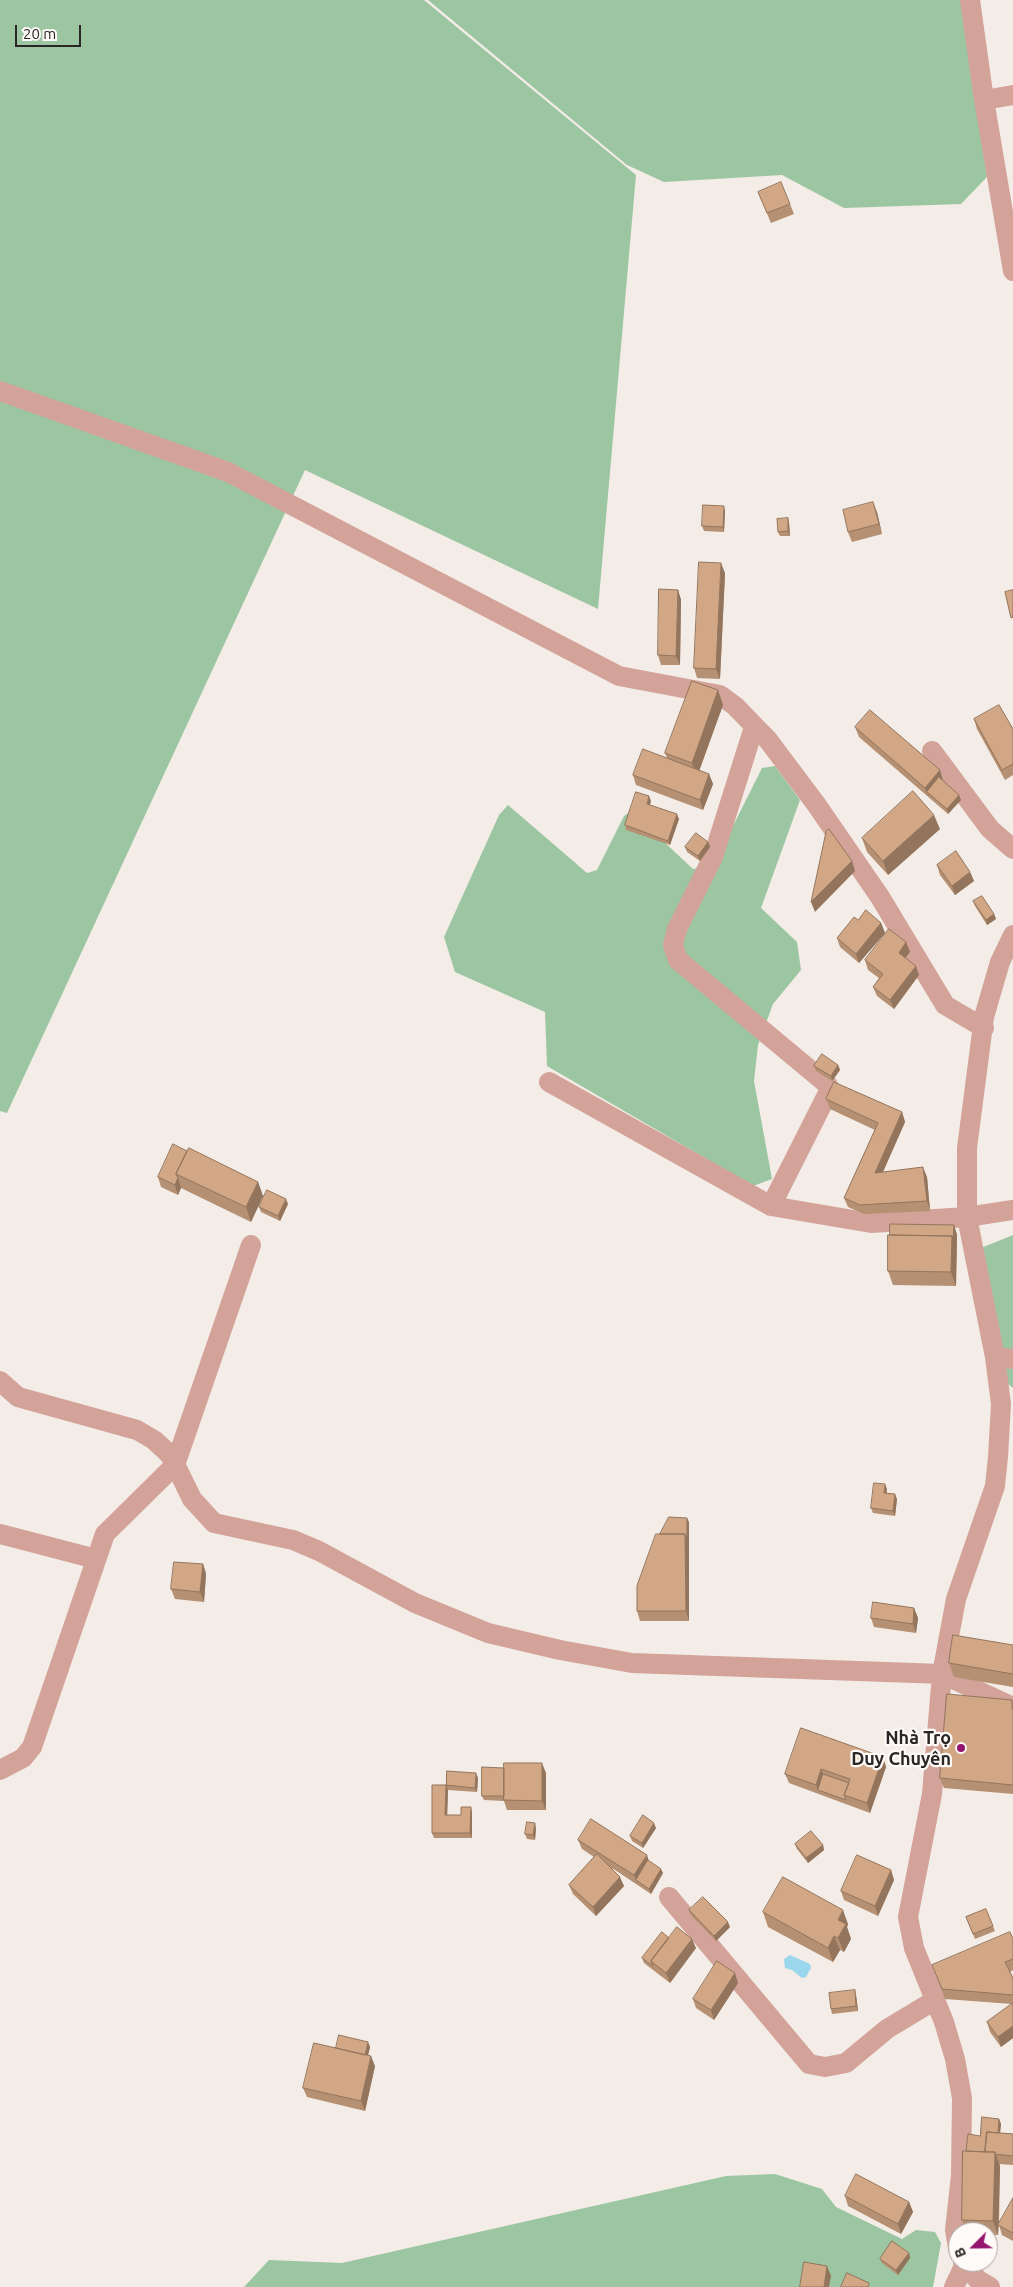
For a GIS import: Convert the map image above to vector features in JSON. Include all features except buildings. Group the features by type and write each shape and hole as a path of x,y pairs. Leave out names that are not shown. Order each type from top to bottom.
{"street":[{"path":"970,0 984,100 1013,271"},
{"path":"984,100 1013,96"},
{"path":"0,391 228,472 619,676 720,695 735,706 768,740 816,804 880,897 945,1005 984,1028"},
{"path":"754,727 713,857 677,929 673,945 678,960 827,1084 830,1090 771,1206"},
{"path":"932,751 990,829 1013,849"},
{"path":"956,2222 961,2175 962,2098 955,2059 935,2000 932,1973 914,1948 908,1917 932,1794 942,1674 956,1599 994,1486 1004,1358 967,1217 967,1148 984,1018 1000,962 1013,935"},
{"path":"549,1082 771,1206 871,1223 967,1217 1013,1210"},
{"path":"0,1770 23,1758 32,1747 105,1534 175,1465 251,1245"},
{"path":"0,1381 18,1397 137,1430 154,1440 165,1450 175,1465 192,1499 214,1523 293,1540 319,1551 415,1603 488,1632 560,1650 632,1664 942,1674 1013,1707"},
{"path":"0,1534 96,1559"},
{"path":"670,1897 808,2064 825,2068 846,2064 888,2029 935,2000"},
{"path":"954,2287 958,2272"},
{"path":"972,2272 978,2280 990,2287"}],"green space":[{"path":"0,0 424,0 636,175 598,609 305,470 7,1113 0,1111"},
{"path":"428,0 961,0 987,177 961,204 844,208 782,175 664,182 627,165"},
{"path":"775,766 800,800 761,908 797,942 801,970 773,1004 758,1045 754,1081 772,1179 753,1186 547,1066 545,1012 455,972 444,937 499,815 508,805 587,873 597,870 624,816 631,811 693,869 713,866 762,768"},
{"path":"1013,1235 1013,1388 1003,1380 981,1248"},
{"path":"775,2174 822,2189 836,2207 902,2239 916,2230 935,2232 941,2243 933,2287 244,2287 269,2260 342,2263 726,2176"}],"water":[{"path":"790,1955 810,1964 811,1968 806,1977 802,1978 792,1970 785,1968 784,1959"}],"place":[{"name":"Nhà Trọ Duy Chuyên","path":"961,1748"}]}
